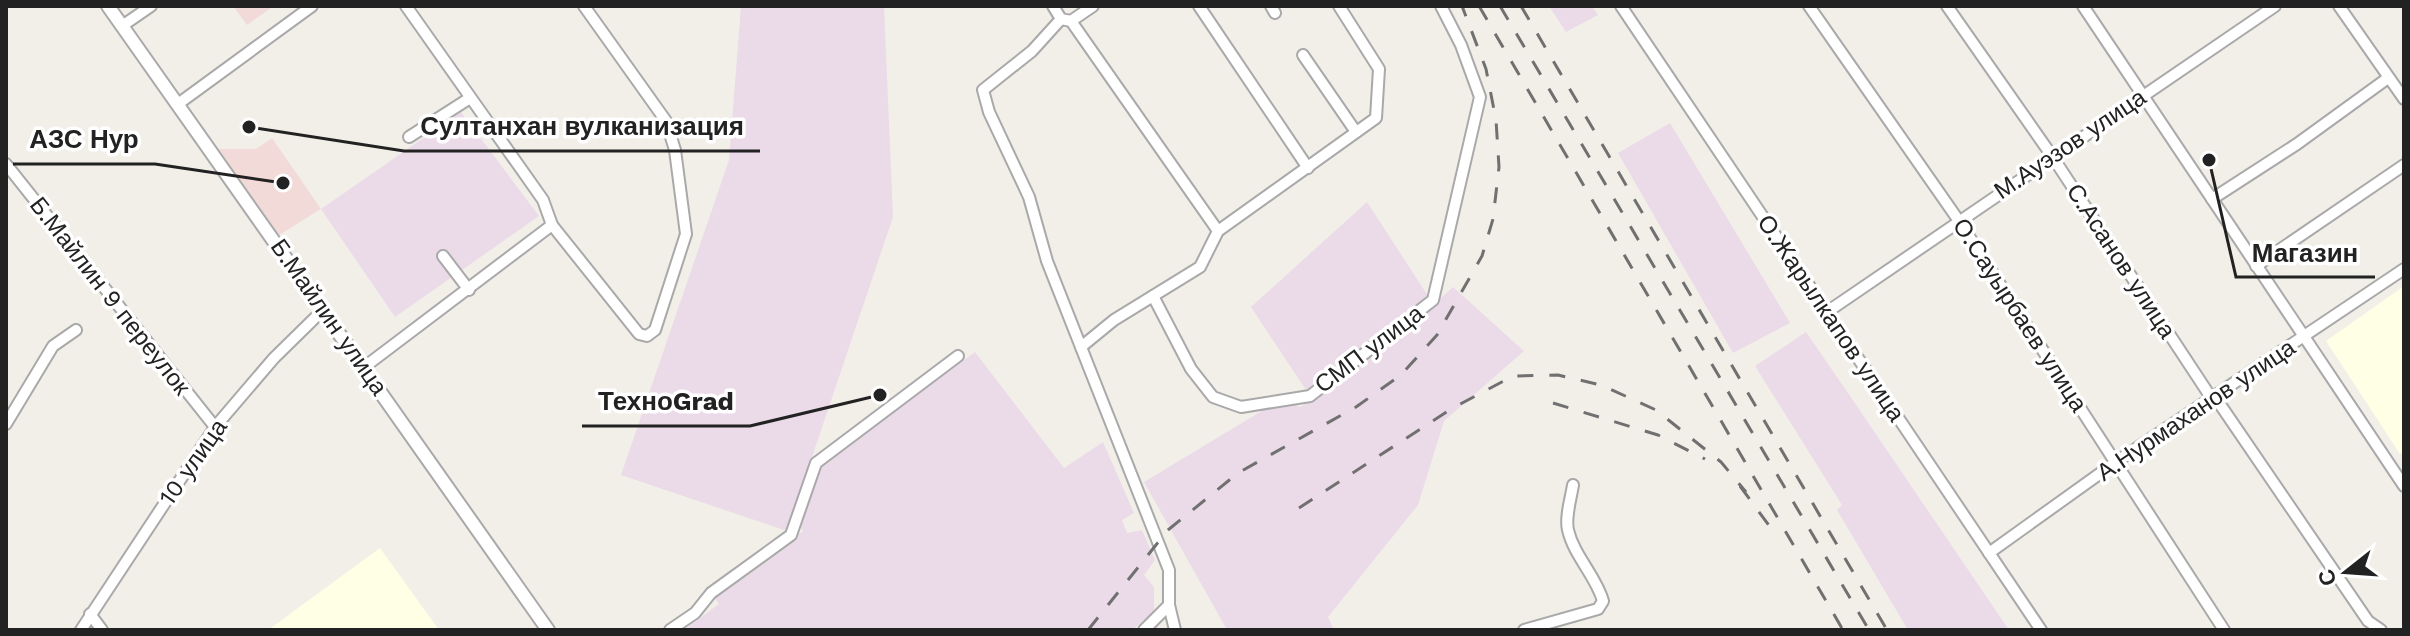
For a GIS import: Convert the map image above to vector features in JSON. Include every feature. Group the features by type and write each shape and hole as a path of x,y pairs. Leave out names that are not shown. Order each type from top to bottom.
{"street":[{"name":"Б.Майлин улица","path":"108,6 548,630"},
{"path":"122,26 151,6"},
{"path":"178,104 312,6"},
{"path":"406,6 543,200 552,225 639,334 647,336 655,330 686,234 675,150 666,121 584,6"},
{"path":"1053,6 1218,231"},
{"path":"1093,6 1066,20 983,90 989,112 1029,197 1047,261 1165,556 1169,570 1169,605 1175,630"},
{"path":"1199,6 1308,168"},
{"path":"1081,347 1200,267 1218,231 1376,118 1379,69 1339,6"},
{"name":"СМП улица","path":"1153,296 1191,369 1213,397 1241,407 1310,396 1433,300 1480,97 1461,45 1441,6"},
{"name":"О.Жарылкапов улица","path":"1621,6 2041,630"},
{"name":"О.Сауырбаев улица","path":"1809,6 1959,221 2224,630"},
{"name":"С.Асанов улица","path":"1947,6 2368,621 2381,630"},
{"path":"2083,6 2404,486"},
{"name":"М.Ауэзов улица","path":"1827,312 2275,6"},
{"path":"2339,6 2404,99"},
{"path":"1303,55 1356,132"},
{"path":"2212,199 2297,144 2388,78"},
{"path":"409,137 470,98"},
{"name":"Б.Майлин 9 переулок","path":"6,164 215,427"},
{"path":"2256,266 2404,165"},
{"path":"363,368 552,225"},
{"path":"443,256 469,290"},
{"name":"А.Нурмаханов улица","path":"1989,553 2116,462 2304,339 2404,269"},
{"name":"10 улица","path":"81,630 215,427 274,358 324,309"},
{"path":"6,424 53,346 76,330"},
{"path":"670,630 695,613 711,593 791,535 816,463 958,356"},
{"path":"1524,630 1598,609 1603,601 1598,584 1577,552 1568,528 1573,485"},
{"path":"1144,630 1169,605"},
{"path":"90,614 102,630"}],"shaded area":[{"path":"233,6 274,6 247,25"},
{"path":"741,6 884,6 893,217 787,531 621,475 729,160"},
{"path":"1549,6 1592,6 1598,15 1566,32"},
{"path":"461,112 539,216 395,317 321,209"},
{"path":"1670,123 1790,323 1733,353 1618,153"},
{"path":"272,138 321,209 279,235 219,149 256,149"},
{"path":"1367,202 1430,299 1308,393 1251,307"},
{"path":"2404,286 2404,451 2400,454 2326,341"},
{"path":"1453,287 1524,351 1444,421 1418,505 1328,617 1334,630 1227,630 1144,482 1270,406 1283,401 1301,407 1405,330"},
{"path":"1806,332 2009,630 1908,630 1837,510 1842,505 1755,366"},
{"path":"975,352 1064,468 1103,442 1134,513 1122,520 1127,533 1142,530 1155,560 1144,575 1154,587 1154,612 1132,630 684,630 719,604 714,597 803,531 798,523 820,466"},
{"path":"380,548 439,630 268,630"}],"railway":[{"path":"1088,630 1168,530 1238,473 1356,407 1401,375 1437,335 1482,256 1493,219 1499,167 1496,120 1486,69 1462,6"},
{"path":"1479,6 1843,630"},
{"path":"1500,6 1869,630"},
{"path":"1521,6 1887,630"},
{"path":"1299,508 1451,409 1513,376 1558,375 1601,385 1656,410 1721,462 1746,492"},
{"path":"1553,403 1658,435 1705,459"},
{"path":"1740,486 1773,531"}],"place":[{"name":"Султанхан вулканизация","path":"249,127"},
{"name":"Магазин","path":"2209,160"},
{"name":"АЗС Нур","path":"283,183"},
{"name":"ТехноGrad","path":"880,395"}]}
